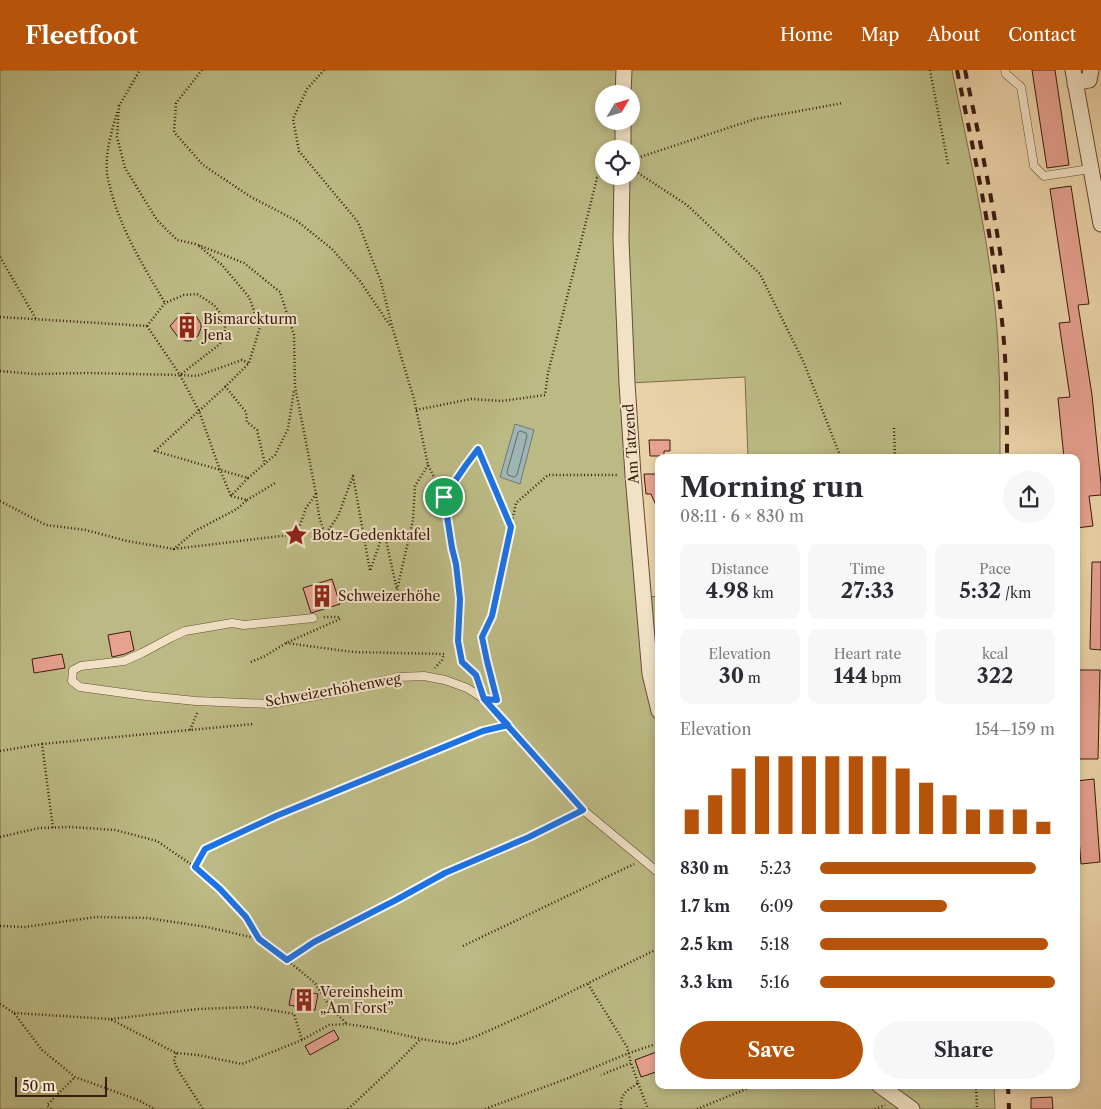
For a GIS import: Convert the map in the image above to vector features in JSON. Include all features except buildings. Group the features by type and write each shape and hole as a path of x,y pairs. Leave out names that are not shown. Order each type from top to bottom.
{"street":[{"path":"624,70 624,85"},
{"path":"1074,77 1078,82 1089,80 1091,70"},
{"path":"1074,77 1101,224"},
{"name":"Am Tatzend","path":"622,185 621,240 626,383 650,674 655,695"},
{"path":"884,1089 912,1109"}],"lane":[{"path":"1005,70 1006,74 1021,87 1034,166 1044,176 1090,169"},
{"name":"Schweizerhöhenweg","path":"313,618 244,625 232,623 185,631 124,660 81,666 73,670 72,681 80,688 146,696 270,704 332,693 398,677 424,676 445,680 467,688 484,699 583,810 655,870"}],"path":[{"path":"140,70 119,105 108,145 107,173 115,206 124,229 165,303"},
{"path":"202,70 176,103 174,132 203,165 251,197 297,222 332,249 360,281 393,330"},
{"path":"324,70 307,89 293,118 299,151 358,222 382,282 393,330 416,410 428,465 444,497 460,599 458,641 462,662 476,675 484,699 497,700 482,637 492,616 516,503 548,475 633,474"},
{"path":"930,70 948,164"},
{"path":"640,157 755,119 843,102"},
{"path":"119,105 117,137 125,168 157,220 176,240 196,244 244,263 280,292 294,336 295,386 319,516 325,535 338,516 353,476 370,571 384,531 398,590 413,520 415,486 428,465"},
{"path":"640,175 687,205 760,274 804,363 839,454"},
{"path":"416,410 471,399 502,401 546,395 548,373 595,185"},
{"path":"196,244 222,265 249,296 260,327 249,363 155,451 248,478"},
{"path":"0,257 36,318"},
{"path":"147,326 165,303 184,295 197,294 214,305 225,319 225,334 220,344 180,375"},
{"path":"0,317 147,326"},
{"path":"147,326 180,375 199,411 231,496"},
{"path":"0,371 34,374 87,373 197,376 242,360 249,363"},
{"path":"226,386 246,412 248,422 256,430 265,464"},
{"path":"231,496 248,478 275,455 288,429 295,386"},
{"path":"894,428 895,454"},
{"path":"444,497 478,449 511,527"},
{"path":"174,549 195,531 237,509 247,500 275,484"},
{"path":"0,501 46,525 86,530 127,541 174,549 297,534 306,508 316,494"},
{"path":"231,496 247,500"},
{"path":"251,662 286,643 352,652 444,654 436,668 424,676"},
{"path":"190,730 201,701"},
{"path":"0,751 42,744 253,724"},
{"path":"195,867 205,849 276,816 483,731 508,725"},
{"path":"42,744 53,828"},
{"path":"287,960 314,942 445,873 529,837 583,810"},
{"path":"0,837 39,828 71,827 115,830 156,841 195,867 220,889 246,917 259,939 315,983 331,1008 347,1024"},
{"path":"463,946 642,860"},
{"path":"0,926 25,927 96,917 147,918 259,939"},
{"path":"110,1019 176,1053 198,1055 242,1064 302,1040 329,1025 347,1024 454,1044 478,1036 528,1013 655,950"},
{"path":"588,984 627,1047 648,1109"},
{"path":"0,1004 14,1013 42,1050 75,1077 138,1100 155,1109"},
{"path":"14,1013 110,1019 198,1009 253,1007 294,1014 302,1040"},
{"path":"348,1109 421,1039"},
{"path":"485,1109 655,1044"},
{"path":"176,1053 174,1061 178,1070 203,1109"},
{"path":"601,1075 631,1063"},
{"path":"42,1109 75,1077"},
{"path":"621,1109 624,1093 638,1083"},
{"path":"697,1109 746,1089"},
{"path":"976,1089 977,1109"},
{"path":"47,1105 51,1109"}],"shaded area":[{"path":"0,70 620,70 619,85 595,85 595,130 619,130 619,140 595,140 595,185 619,185 646,677 655,710 655,1089 994,1089 995,1109 0,1109"},
{"path":"627,70 952,70 982,217 995,306 999,363 1000,454 748,454 745,377 630,383 626,185 640,185 640,140 626,140 626,130 640,130 640,85 627,85"},
{"path":"655,596 655,656 648,597"}],"water":[{"path":"515,424 534,430 520,484 500,477"}],"railway":[{"path":"957,70 988,226 998,289 1006,372 1007,454"},
{"path":"965,70 991,197 1003,273"},
{"path":"1008,1089 1009,1109"}],"place":[{"name":"Bismarckturm Jena","path":"187,327"},
{"name":"Botz-Gedenktafel","path":"296,535"},
{"name":"Schweizerhöhe","path":"322,596"},
{"name":"Vereinsheim „Am Forst”","path":"304,1000"}],"route":[{"path":"444,497 460,599 458,641 462,662 476,675 484,699 508,725 583,810 529,837 445,873 314,942 287,960 259,939 246,917 220,889 195,867 205,849 276,816 483,731 508,725 484,699 497,700 482,637 492,616 511,527 478,449 444,497"}]}
